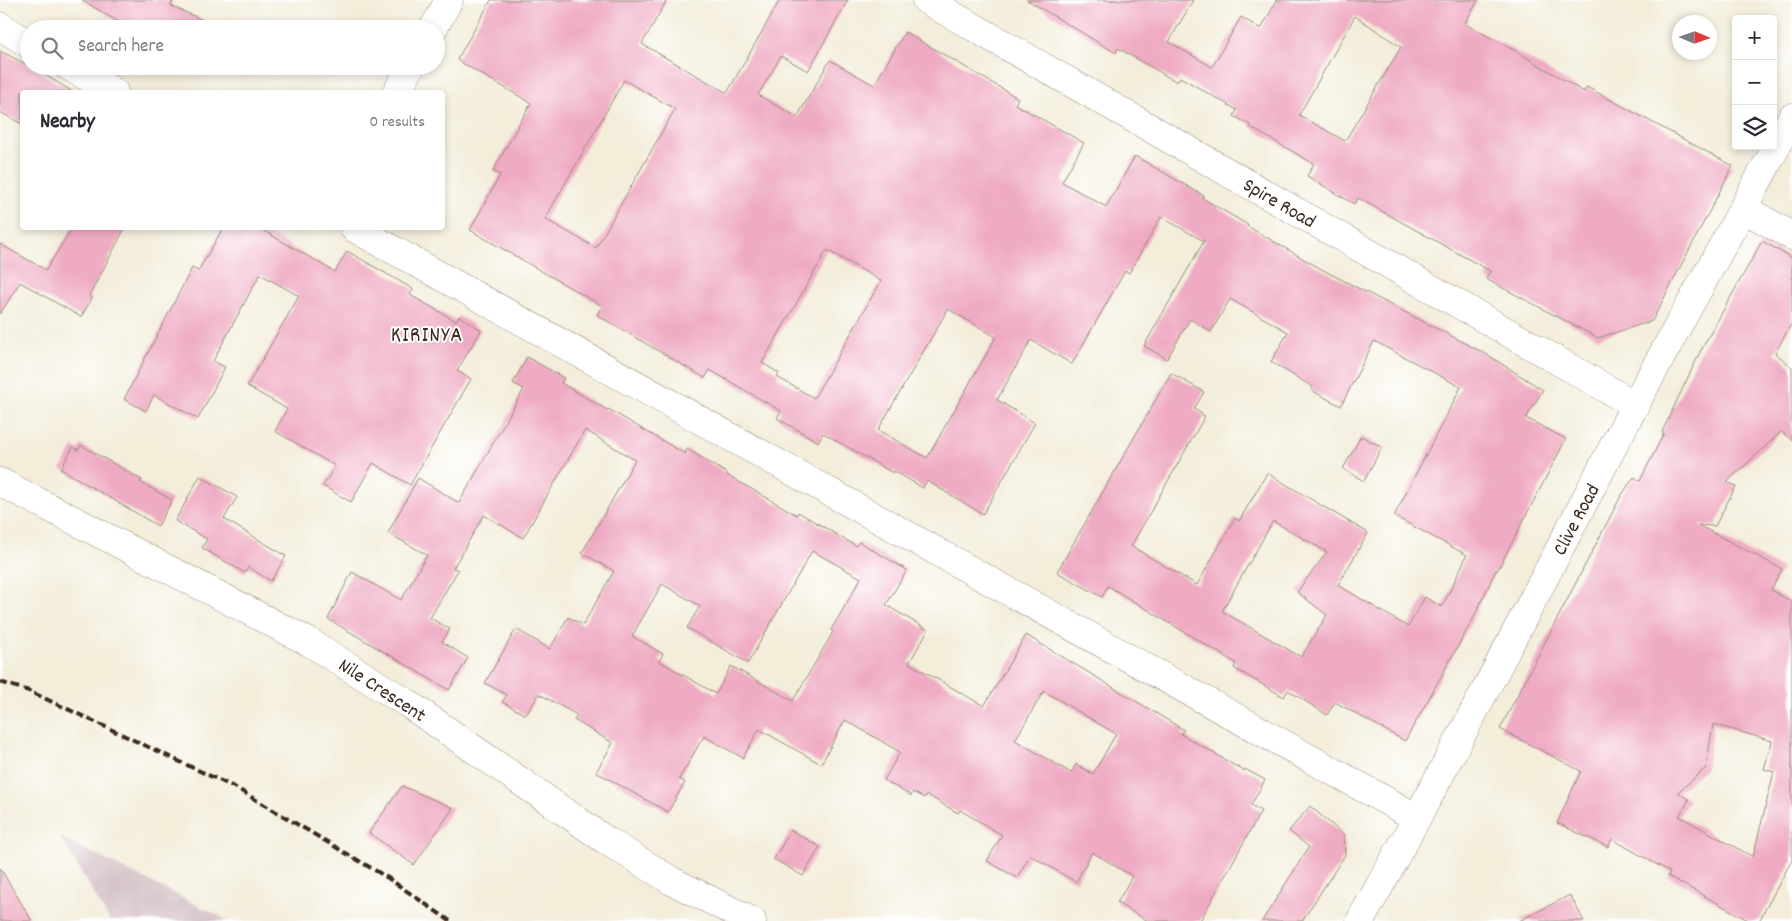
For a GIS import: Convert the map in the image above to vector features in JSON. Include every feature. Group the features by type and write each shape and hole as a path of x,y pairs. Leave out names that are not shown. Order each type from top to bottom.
{"street":[{"path":"438,20 449,0"},
{"name":"Spire Road","path":"926,0 1635,405"},
{"path":"0,26 20,38"},
{"path":"84,75 110,90"},
{"path":"398,90 407,75"},
{"name":"Clive Road","path":"1360,921 1417,818 1635,405 1744,209 1792,117"},
{"path":"1744,209 1792,236"},
{"path":"358,230 1417,818"},
{"name":"Nile Crescent","path":"0,482 309,642 406,703 607,841 672,881 752,921"}],"shaded area":[{"path":"60,837 229,921 110,921"}],"building":[{"path":"82,0 173,0 171,6 203,20 115,20"},
{"path":"491,0 667,0 642,44 727,93 780,0 848,0 808,71 781,56 758,95 797,117 830,60 874,85 905,32 1018,98 1015,104 1084,143 1062,182 1106,207 1135,156 1204,196 1202,198 1247,226 1323,270 1486,354 1543,390 1526,418 1566,439 1496,570 1472,621 1405,741 1335,702 1327,715 1288,690 1284,697 1234,668 1236,663 1108,586 1102,597 1057,572 1171,373 1204,392 1194,409 1205,416 1131,546 1197,585 1235,518 1239,521 1267,473 1368,533 1338,585 1408,627 1425,597 1442,607 1467,555 1394,516 1461,387 1374,341 1341,406 1311,390 1313,387 1271,362 1288,332 1230,299 1211,332 1190,319 1167,359 1144,346 1204,241 1161,217 1129,273 1125,271 1072,364 1031,340 997,400 1035,423 983,514 927,481 923,488 823,433 818,442 777,418 781,411 710,370 705,378 597,315 602,306 470,230 500,175 493,171 531,103 457,60","holes":["624,80 675,109 596,248 545,219","827,250 881,281 814,398 777,377 779,373 762,363","948,309 996,337 927,458 878,430","1273,521 1327,552 1297,592 1327,615 1301,657 1222,611"]},
{"path":"1027,0 1193,0 1169,42 1212,67 1241,17 1261,29 1277,0 1478,0 1465,24 1514,50 1584,92 1587,87 1733,166 1652,321 1598,338 1486,279 1490,271 1358,198 1354,204 1307,176 1314,164 1234,116 1237,110 1180,77 1177,82 1118,48 1116,53","holes":["1355,16 1401,47 1345,141 1299,115"]},
{"path":"0,51 20,61 20,75 45,75 70,90 20,90 20,123 0,112"},
{"path":"71,230 124,230 89,296 92,298 81,317 20,282 0,314 0,244 46,270"},
{"path":"222,230 262,230 335,272 347,251 413,289 410,295 456,321 459,316 481,330 457,371 471,379 410,485 373,463 351,502 323,486 335,466 275,431 287,409 247,386 299,296 260,274 213,361 225,367 198,419 154,395 146,411 124,399 192,268 198,271"},
{"path":"1762,241 1792,258 1792,323 1775,353 1792,367 1792,440 1781,432 1727,482 1736,486 1715,526 1698,525 1782,569 1771,590 1792,602 1792,860 1759,921 1750,921 1668,876 1670,872 1612,839 1608,847 1557,823 1581,771 1500,729 1621,496 1634,477 1640,481 1664,433 1662,432 1700,352","holes":["1713,724 1772,741 1764,769 1774,772 1753,857 1679,816 1689,800 1678,792 1706,768"]},
{"path":"527,357 564,378 561,383 685,454 687,449 727,475 797,515 798,512 856,546 859,542 907,570 886,605 928,630 909,663 984,706 1026,635 1184,730 1181,734 1244,771 1245,769 1265,780 1251,805 1261,811 1200,921 1148,921 1117,903 1132,876 1092,852 1076,882 1030,855 1017,878 987,861 1002,835 960,810 958,813 927,795 924,798 913,792 911,796 884,780 900,752 845,720 821,764 759,729 743,758 704,736 679,779 685,782 668,812 596,772 613,743 574,720 577,715 539,694 526,715 502,702 507,695 485,683 516,629 550,649 568,617 583,625 614,571 582,553 635,460 585,430 523,538 484,515 453,568 458,570 430,618 450,629 442,642 468,658 449,690 328,619 352,572 401,600 427,555 388,533 418,478 459,503 524,389 513,383","holes":["812,551 861,578 831,630 833,632 793,701 731,666 716,694 659,661 663,654 632,636 662,584 700,606 687,628 748,663","1044,691 1116,734 1093,774 1076,764 1071,773 1015,740"]},
{"path":"1361,436 1382,447 1364,481 1343,469"},
{"path":"81,445 142,480 140,482 172,500 158,526 61,469 73,447 78,450"},
{"path":"200,476 237,497 224,519 286,556 271,581 248,567 245,573 202,548 207,539 175,521"},
{"path":"402,786 453,808 414,865 369,833"},
{"path":"1310,806 1344,835 1345,855 1302,921 1262,921 1309,847 1289,831"},
{"path":"791,830 820,847 803,876 774,859"},
{"path":"0,868 32,921 0,921"},
{"path":"1570,895 1584,921 1519,921"}],"railway":[{"path":"0,682 29,691 236,788 388,878 450,921"}],"district":[{"name":"KIRINYA","path":"427,333"}]}
